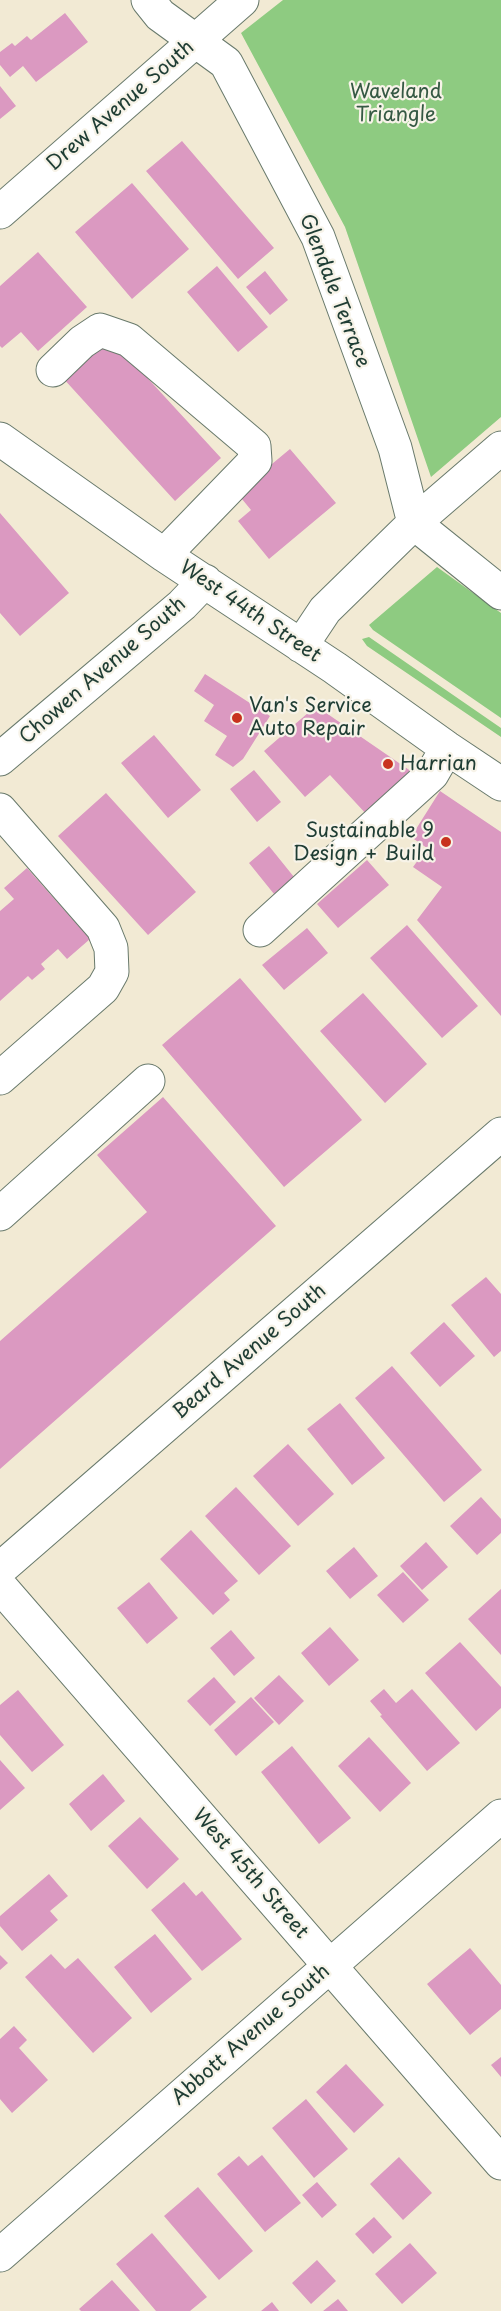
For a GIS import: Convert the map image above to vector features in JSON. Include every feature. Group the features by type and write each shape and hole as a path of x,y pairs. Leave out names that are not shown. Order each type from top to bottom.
{"street":[{"name":"Glendale Terrace","path":"147,0 160,15 226,63 318,237 395,448 414,523"},
{"name":"Drew Avenue South","path":"0,212 242,0"},
{"path":"53,370 82,342 100,330 129,340 254,446 255,461 164,555"},
{"name":"West 44th Street","path":"0,439 164,555 501,784"},
{"path":"301,646 325,610 414,523 501,448"},
{"path":"414,523 501,593"},
{"name":"Chowen Avenue South","path":"0,759 182,605 205,581"},
{"path":"260,930 432,774 447,748"},
{"path":"0,810 103,928 111,948 112,972 103,988 0,1078"},
{"path":"0,1214 148,1082"},
{"name":"Beard Avenue South","path":"0,1569 501,1134"},
{"name":"West 45th Street","path":"0,1586 501,2163"},
{"name":"Abbott Avenue South","path":"0,2255 501,1816"}],"green space":[{"name":"Waveland Triangle","path":"283,0 501,0 501,417 431,477 345,227 241,33"},
{"path":"437,567 501,613 501,718 369,625"},
{"path":"369,637 501,728 501,737 367,646 362,639"}],"building":[{"path":"65,13 88,42 36,82 23,66 10,77 0,65 0,52 12,43 15,46 27,36 31,40"},
{"path":"0,86 16,106 0,119"},
{"path":"182,141 274,248 238,279 146,171"},
{"path":"132,183 189,249 132,299 75,232"},
{"path":"38,252 87,307 38,351 21,332 2,348 0,346 0,286"},
{"path":"217,266 268,327 238,352 187,292"},
{"path":"265,271 288,300 270,315 246,287"},
{"path":"108,335 221,458 175,501 62,377"},
{"path":"290,449 336,503 269,559 238,521 251,510 237,493"},
{"path":"0,513 69,593 20,636 0,613"},
{"name":"Van's Service Auto Repair","path":"205,674 270,716 243,759 233,767 215,755 227,736 204,721 214,705 194,691"},
{"path":"316,706 415,774 368,816 330,775 305,797 264,751"},
{"path":"154,735 201,790 168,818 121,763"},
{"path":"254,770 281,802 257,822 230,789"},
{"path":"440,791 501,832 501,1016 417,920 442,887 413,867 427,848 411,837"},
{"path":"106,793 196,892 148,935 58,836"},
{"path":"269,846 294,877 274,894 249,863"},
{"path":"367,860 389,885 338,928 317,904"},
{"path":"27,868 90,939 67,959 58,949 41,964 45,969 32,980 28,976 0,1001 0,911 14,899 4,888"},
{"path":"407,925 478,1006 442,1038 370,958"},
{"path":"307,928 328,953 284,990 262,965"},
{"path":"240,978 362,1120 284,1187 162,1045"},
{"path":"363,993 427,1064 385,1103 320,1031"},
{"path":"163,1097 276,1226 0,1469 0,1341 147,1212 97,1155"},
{"path":"486,1277 501,1294 501,1351 494,1357 451,1305"},
{"path":"444,1322 475,1356 440,1387 410,1353"},
{"path":"392,1366 482,1470 444,1502 355,1398"},
{"path":"340,1403 385,1458 352,1485 307,1429"},
{"path":"288,1444 334,1494 298,1526 253,1476"},
{"path":"236,1487 291,1546 259,1575 205,1516"},
{"path":"481,1497 501,1519 501,1533 477,1555 450,1526"},
{"path":"191,1530 238,1581 224,1593 230,1600 213,1615 160,1559"},
{"path":"426,1542 448,1567 422,1590 400,1566"},
{"path":"354,1547 378,1576 350,1599 326,1571"},
{"path":"403,1572 429,1600 403,1623 377,1595"},
{"path":"149,1582 178,1618 147,1644 117,1608"},
{"path":"501,1589 501,1655 468,1619"},
{"path":"330,1627 359,1660 329,1686 301,1653"},
{"path":"231,1630 255,1658 234,1676 210,1648"},
{"path":"460,1642 501,1687 501,1708 476,1731 425,1673"},
{"path":"279,1675 304,1701 279,1725 254,1698"},
{"path":"214,1677 236,1702 210,1726 187,1701"},
{"path":"384,1689 396,1703 412,1689 460,1743 427,1771 370,1701"},
{"path":"18,1690 64,1745 32,1772 0,1735 0,1705"},
{"path":"251,1697 274,1722 236,1756 214,1730"},
{"path":"369,1737 411,1783 380,1812 338,1766"},
{"path":"292,1746 351,1818 319,1844 261,1772"},
{"path":"0,1760 25,1788 0,1810"},
{"path":"103,1774 125,1801 91,1831 69,1804"},
{"path":"140,1817 179,1859 147,1889 108,1846"},
{"path":"49,1874 68,1896 50,1911 58,1920 22,1951 0,1926 0,1916"},
{"path":"184,1882 196,1896 202,1891 242,1939 202,1971 151,1910"},
{"path":"155,1934 192,1979 151,2013 114,1967"},
{"path":"470,1948 501,1985 501,2009 470,2035 427,1984"},
{"path":"51,1954 65,1969 78,1958 132,2018 93,2053 25,1977"},
{"path":"0,1955 8,1963 0,1970"},
{"path":"14,2026 27,2040 19,2048 48,2080 12,2113 0,2099 0,2039"},
{"path":"501,2057 501,2077 491,2065"},
{"path":"346,2064 384,2105 354,2133 316,2092"},
{"path":"306,2099 348,2149 314,2178 272,2128"},
{"path":"262,2155 301,2203 265,2232 217,2174 239,2156 248,2166"},
{"path":"399,2157 432,2193 403,2220 370,2184"},
{"path":"317,2182 337,2205 322,2218 302,2195"},
{"path":"198,2187 253,2251 219,2280 164,2216"},
{"path":"374,2217 392,2237 373,2254 355,2234"},
{"path":"152,2233 207,2297 190,2311 156,2311 116,2264"},
{"path":"410,2243 437,2273 402,2304 375,2274"},
{"path":"317,2260 336,2281 311,2304 292,2283"},
{"path":"112,2280 140,2311 81,2311 79,2309"},
{"path":"338,2299 348,2311 323,2311"},
{"path":"272,2302 279,2311 261,2311"}],"place":[{"name":"Van's Service Auto Repair","path":"237,718"},
{"name":"Harrian","path":"388,764"},
{"name":"Sustainable 9 Design + Build","path":"446,842"}]}
